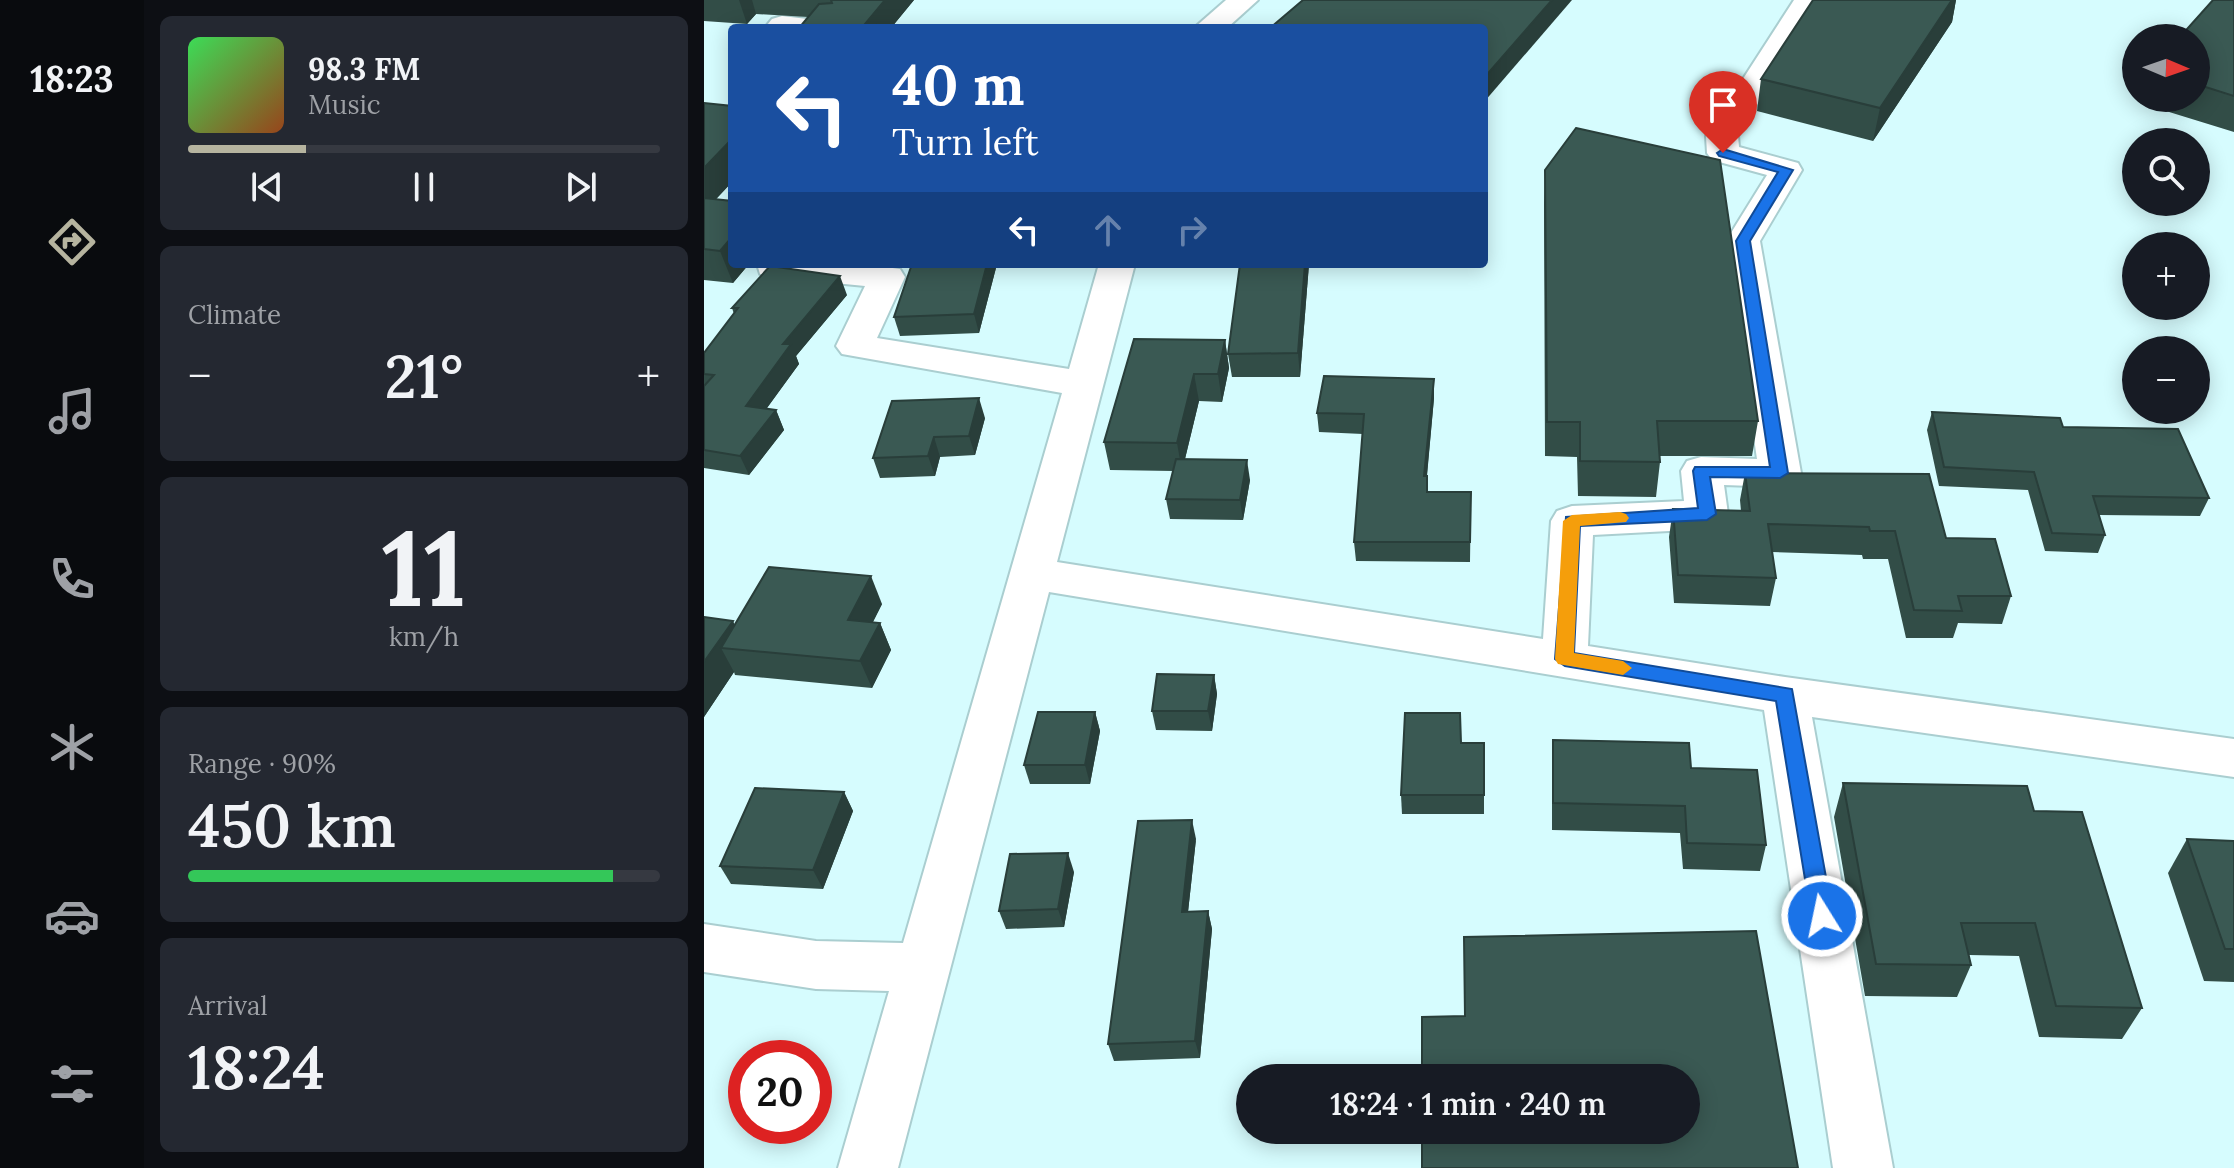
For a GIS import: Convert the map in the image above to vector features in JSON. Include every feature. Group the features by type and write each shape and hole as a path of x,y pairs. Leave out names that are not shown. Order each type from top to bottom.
{"street":[{"path":"1214,24 1244,0"},
{"path":"1565,659 1572,521 1707,514 1701,471 1780,473 1743,241 1786,170 1723,153 1722,136 1808,0"},
{"path":"794,268 887,277 855,346 1084,384"},
{"path":"868,1168 1116,268"},
{"path":"1032,574 1785,695 2234,758"},
{"path":"1785,695 1863,1168"},
{"path":"704,948 816,965 924,968"}],"building":[{"path":"831,0 885,0 865,24 802,24 819,4 832,3"},
{"path":"1303,0 1552,0 1488,73 1488,24 1275,24"},
{"path":"1813,0 1952,0 1880,108 1761,79"},
{"path":"2213,0 2234,0 2234,96 2210,88 2210,24 2192,24"},
{"path":"704,103 728,106 728,143 704,168"},
{"path":"1576,128 1720,160 1758,421 1657,421 1660,462 1580,461 1580,422 1547,422 1545,170"},
{"path":"704,198 728,201 728,242 720,251 704,249"},
{"path":"768,268 840,276 783,344 791,344 746,406 776,410 740,456 704,450 704,386 714,375 704,374 704,353 738,308 732,308"},
{"path":"911,268 986,268 974,314 894,317"},
{"path":"1239,268 1305,268 1298,353 1228,354"},
{"path":"1134,339 1225,340 1218,374 1194,374 1177,443 1104,442"},
{"path":"1324,376 1434,379 1424,476 1427,476 1427,492 1471,492 1470,542 1354,542 1364,414 1317,413"},
{"path":"979,398 969,436 934,437 928,456 873,458 892,401"},
{"path":"1932,412 2060,418 2063,427 2178,429 2209,498 2093,496 2105,535 2052,533 2034,472 1944,467"},
{"path":"1176,459 1247,460 1240,500 1166,499"},
{"path":"1745,473 1929,474 1946,538 1995,539 2011,596 1958,596 1962,611 1914,610 1895,531 1870,531 1869,527 1768,524 1776,578 1678,575 1673,509 1750,511"},
{"path":"769,567 871,576 848,620 880,623 860,661 721,648"},
{"path":"704,617 733,621 704,662"},
{"path":"1157,674 1214,675 1208,711 1152,711"},
{"path":"1038,712 1095,712 1085,765 1024,765"},
{"path":"1405,713 1460,713 1461,743 1484,743 1484,795 1401,795"},
{"path":"1553,740 1689,743 1691,768 1757,770 1766,845 1687,843 1685,806 1553,803"},
{"path":"1843,783 2027,786 2034,811 2082,812 2142,1008 2056,1006 2035,923 1961,923 1971,965 1876,964"},
{"path":"755,788 844,792 813,870 720,866"},
{"path":"1192,820 1182,912 1208,911 1195,1041 1108,1044 1138,821"},
{"path":"2187,839 2234,841 2234,949 2225,949"},
{"path":"1068,853 1058,909 999,911 1010,854"},
{"path":"1756,931 1798,1168 1422,1168 1422,1144 1700,1144 1700,1064 1422,1064 1422,1017 1465,1016 1464,937"}],"slow traffic":[{"path":"1620,518 1572,521 1565,659 1623,668"}],"route":[{"path":"1723,153 1786,170 1743,241 1780,473 1701,471 1707,514 1572,521 1565,659 1785,695 1822,916"}]}
